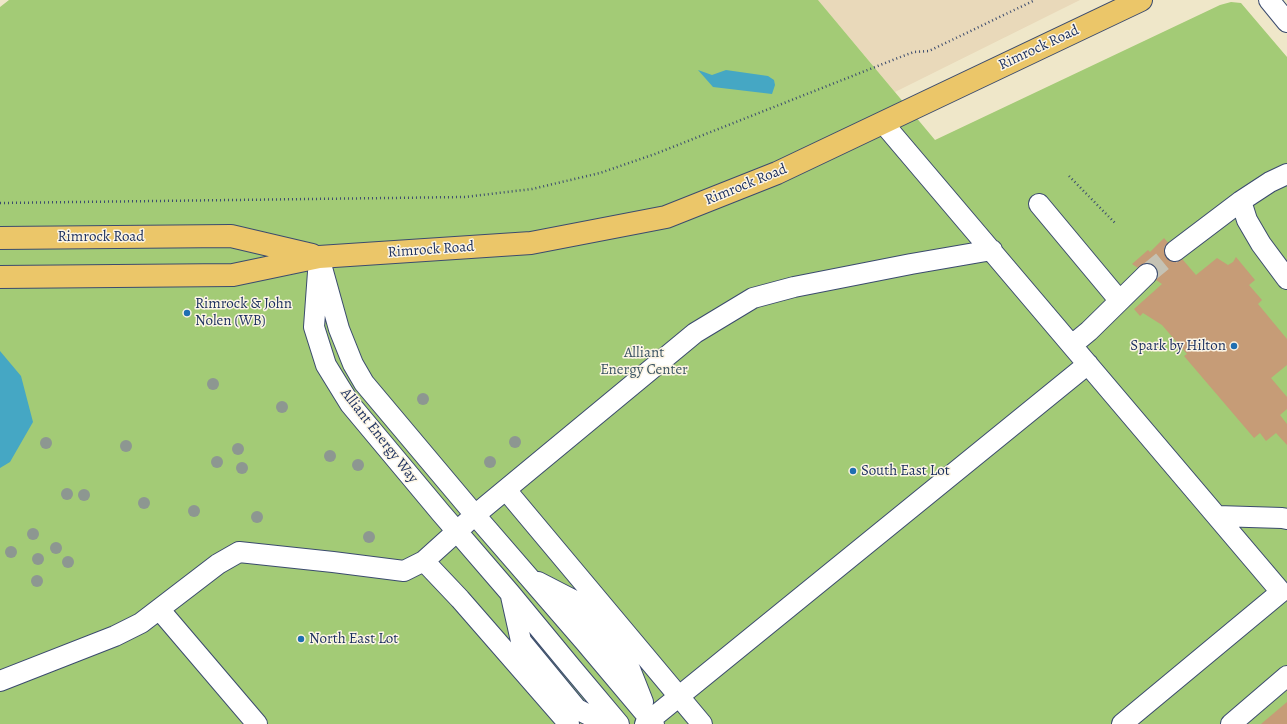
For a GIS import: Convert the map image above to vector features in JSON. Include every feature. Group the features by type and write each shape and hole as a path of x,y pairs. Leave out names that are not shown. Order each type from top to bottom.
{"main road":[{"name":"Rimrock Road","path":"0,277 233,274 319,256 531,243 666,217 777,173 1141,0"},
{"name":"Rimrock Road","path":"0,238 231,236 319,256"}],"street":[{"path":"1269,0 1287,22"},
{"path":"883,123 1281,592 1122,724"},
{"path":"1175,251 1270,182 1287,174"},
{"path":"1241,202 1247,220 1261,244 1287,279"},
{"path":"1039,204 1119,300"},
{"path":"0,681 115,636 141,623 218,564 239,552 404,571 424,560 475,515 695,333 753,298 794,287 992,250"},
{"name":"Alliant Energy Way","path":"319,256 339,329 353,364 364,383 528,576 573,600 630,669 650,722"},
{"name":"Alliant Energy Way","path":"319,256 314,327 326,365 350,404 510,592 619,724"},
{"path":"1072,345 1089,331 1147,274"},
{"path":"650,722 679,696 1088,364"},
{"path":"506,490 702,724"},
{"path":"1217,516 1282,518 1287,520"},
{"path":"424,560 569,724"},
{"path":"510,592 521,641 577,709 606,724"},
{"path":"159,609 257,724"},
{"path":"1231,724 1287,676"}],"path":[{"path":"0,204 465,198 532,189 600,173 654,154 903,56 914,52 929,51 1035,0"},
{"path":"1069,176 1115,223"}],"shaded area":[{"path":"818,0 1080,0 895,92"}],"green space":[{"name":"Alliant Energy Center","path":"9,0 818,0 935,140 1220,5 1231,2 1241,3 1287,57 1287,724 0,724 0,7"}],"water":[{"path":"698,70 712,75 726,70 768,76 774,80 775,85 772,94 713,87"},
{"path":"0,351 21,376 33,422 10,462 0,468"}],"building":[{"name":"Spark by Hilton","path":"1164,238 1196,275 1217,258 1228,265 1233,262 1236,257 1255,280 1249,285 1262,300 1258,304 1287,339 1287,365 1271,378 1287,397 1287,409 1280,415 1287,424 1287,445 1276,433 1266,441 1260,433 1254,438 1184,356 1187,354 1162,325 1143,313 1140,316 1134,309 1162,284 1132,264 1148,250 1150,252"},
{"path":"1287,702 1287,724 1261,724"}],"tunnel":[{"path":"1147,274 1175,251"}],"place":[{"name":"Rimrock & John Nolen (WB)","path":"187,313"},
{"name":"Spark by Hilton","path":"1234,346"},
{"name":"South East Lot","path":"853,471"},
{"name":"North East Lot","path":"301,639"}]}
